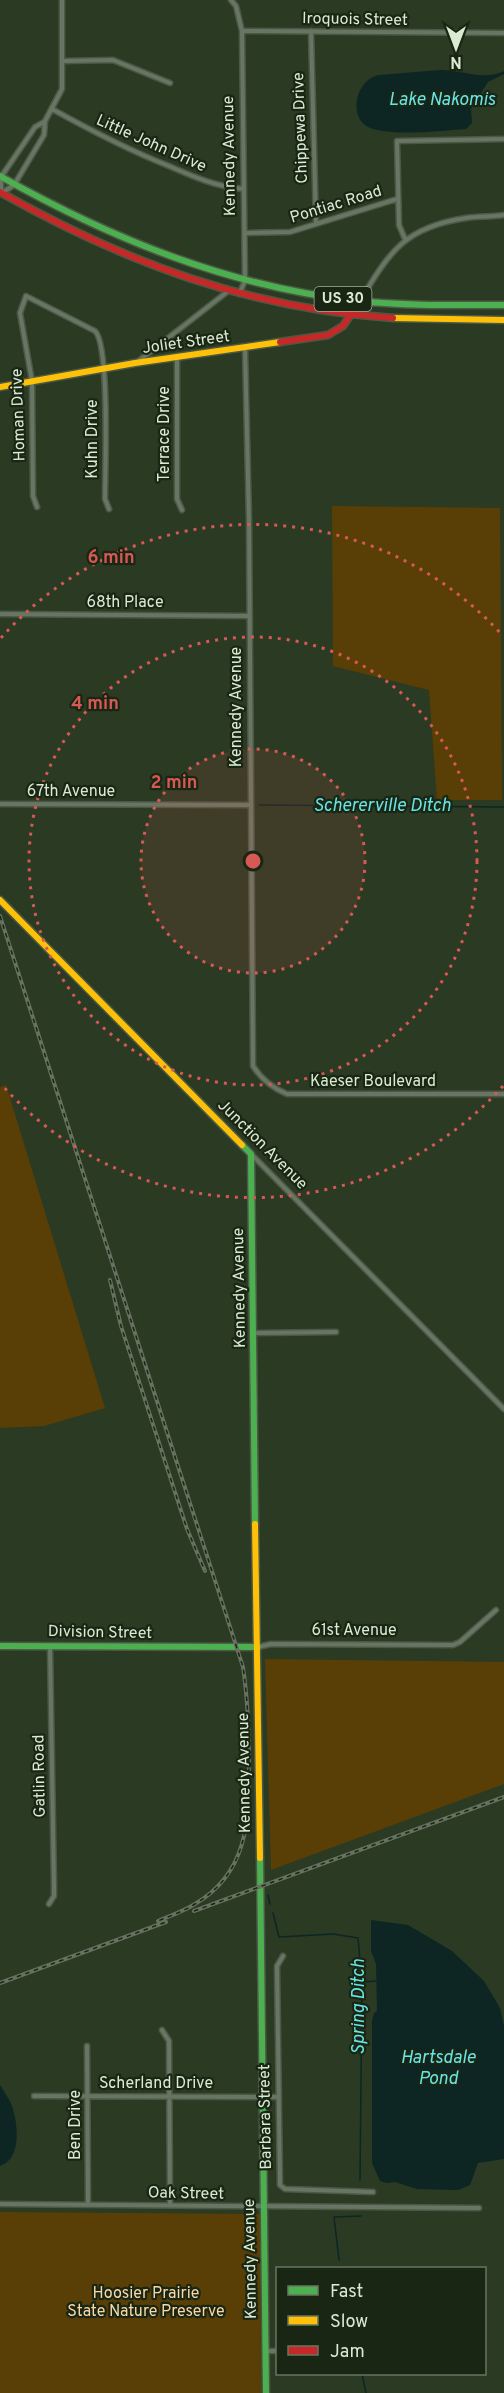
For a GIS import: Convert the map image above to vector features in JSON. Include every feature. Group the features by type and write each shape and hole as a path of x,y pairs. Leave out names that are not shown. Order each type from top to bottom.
{"street":[{"path":"1,193 14,185 44,135 45,121 62,89 62,0"},
{"name":"Kennedy Avenue","path":"231,0 240,17 242,31 245,281 239,294"},
{"name":"Iroquois Street","path":"242,31 504,33"},
{"name":"Chippewa Drive","path":"311,31 316,224"},
{"path":"63,61 113,60 170,83"},
{"name":"Little John Drive","path":"52,109 92,132 160,163 226,188 244,189"},
{"path":"1,193 1,177 35,127 45,121"},
{"path":"405,240 399,225 397,141 504,139"},
{"name":"US 30","path":"1,177 84,223 128,243 186,264 245,281 301,293 360,301 398,304 504,305"},
{"name":"US 30","path":"1,193 100,246 171,274 227,291 309,309 351,315 398,319 504,320"},
{"name":"Pontiac Road","path":"245,232 284,233 397,199"},
{"path":"360,301 382,264 405,240 417,233 453,220 504,215"},
{"path":"135,363 227,291"},
{"name":"Homan Drive","path":"37,507 33,496 32,381 20,313 26,296 95,330 100,335 105,369"},
{"name":"Joliet Street","path":"0,387 135,363 328,335 340,329 360,301"},
{"name":"Kennedy Avenue","path":"245,348 250,616 253,1066"},
{"name":"Terrace Drive","path":"177,357 177,499 182,510"},
{"name":"Kuhn Drive","path":"105,369 105,499 110,509"},
{"name":"68th Place","path":"0,614 250,616"},
{"name":"67th Avenue","path":"0,804 251,805"},
{"name":"Junction Avenue","path":"0,900 504,1409"},
{"name":"Kaeser Boulevard","path":"253,1066 260,1077 275,1090 287,1094 504,1094"},
{"name":"Kennedy Avenue","path":"251,1154 255,1333 266,2393"},
{"path":"255,1333 336,1332"},
{"name":"61st Avenue","path":"199,1648 258,1647 271,1644 453,1645 460,1642 496,1610"},
{"name":"Division Street","path":"0,1646 199,1648"},
{"name":"Gatlin Road","path":"49,1904 54,1896 50,1646"},
{"name":"Barbara Street","path":"283,1956 277,1966 280,2185 285,2189 374,2192"},
{"path":"162,2030 169,2041 170,2205"},
{"name":"Ben Drive","path":"87,2046 88,2204"},
{"name":"Scherland Drive","path":"34,2096 278,2097"},
{"name":"Oak Street","path":"0,2204 479,2208"},
{"path":"266,2351 276,2351"}],"green space":[{"path":"332,506 500,508 502,800 437,800 429,690 333,666"},
{"path":"6,1085 105,1408 44,1426 0,1428 0,1087"},
{"path":"265,1659 504,1662 504,1784 271,1870"},
{"name":"Hoosier Prairie State Nature Preserve","path":"0,2212 260,2214 261,2393 0,2393"}],"water":[{"name":"Lake Nakomis","path":"440,70 481,75 504,71 504,74 488,82 471,109 472,123 466,129 419,132 383,131 365,125 359,118 357,101 359,92 371,78 379,75"},
{"name":"Hartsdale Pond","path":"371,1920 408,1925 452,1951 484,1981 500,2008 504,2026 504,2159 478,2163 470,2185 458,2190 417,2189 395,2182 380,2181 372,2163 372,2021 377,2011 376,1964 371,1951"},
{"path":"0,2085 12,2106 17,2131 12,2156 0,2166"}],"waterway":[{"name":"Schererville Ditch","path":"259,805 504,807"},
{"name":"Spring Ditch","path":"268,1895 270,1904"},
{"name":"Spring Ditch","path":"273,1913 279,1937 333,1934 358,1938 362,1982 360,2180"},
{"path":"362,1982 376,1981"},
{"name":"Spring Ditch","path":"339,2260 334,2217 361,2216"},
{"name":"Spring Ditch","path":"362,2375 366,2393"}],"railway":[{"path":"0,916 243,1667 248,1717 249,1767 248,1807 242,1844 226,1877 213,1891 191,1907 158,1921"},
{"path":"110,1280 121,1326 187,1529 205,1571"},
{"path":"194,1911 504,1797"},
{"path":"0,1983 166,1922"}],"traffic: fast":[{"path":"0,176 42,199 129,240 218,272 264,284 310,294 376,303 504,305"},
{"path":"242,1145 251,1154 255,1524"},
{"path":"0,1646 258,1647"},
{"path":"260,1858 266,2393"}],"traffic: slow":[{"path":"393,318 504,320"},
{"path":"0,387 135,363 280,342"},
{"path":"0,900 242,1145"},
{"path":"255,1524 260,1858"}],"traffic: jam":[{"path":"0,192 93,240 189,278 238,293 288,304 340,313 393,318"},
{"path":"280,342 328,335 343,326 360,301"}]}
